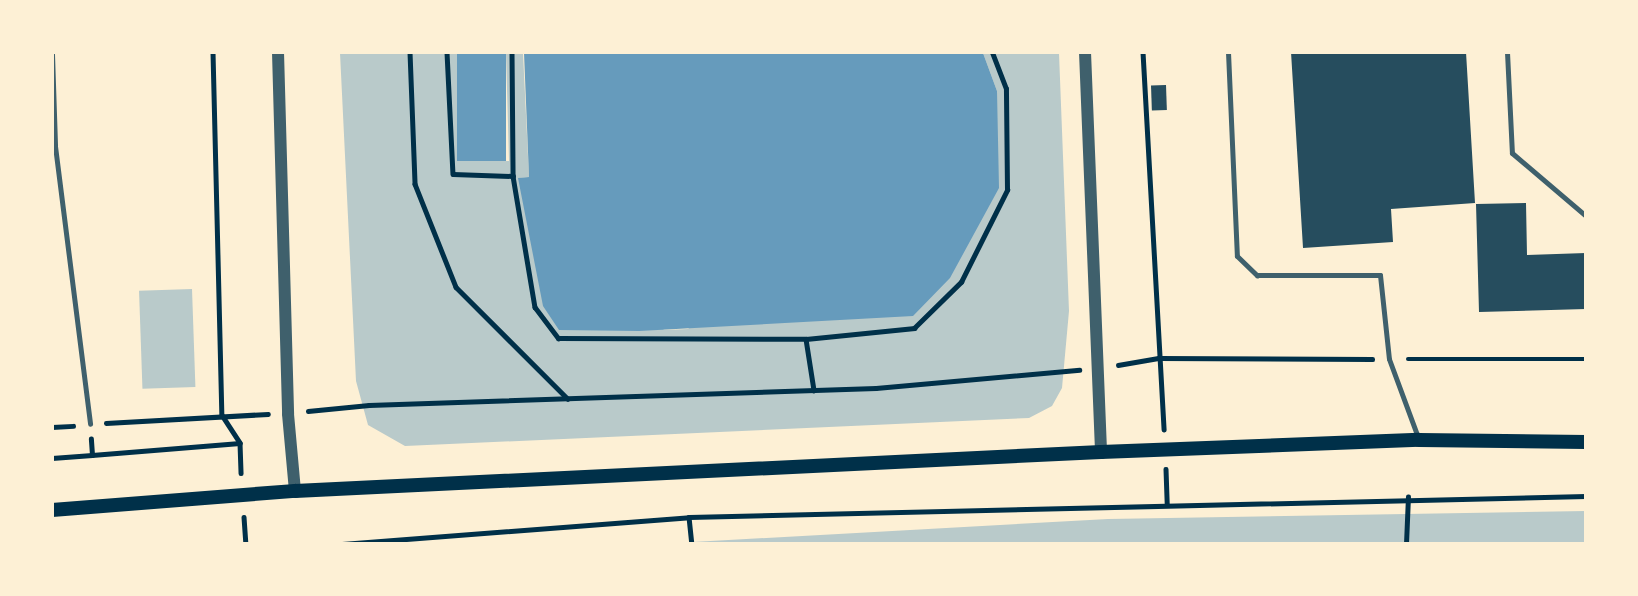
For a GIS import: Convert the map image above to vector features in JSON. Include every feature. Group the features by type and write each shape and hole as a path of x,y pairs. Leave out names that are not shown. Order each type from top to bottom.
{"main road":[{"path":"52,510 295,491 1101,452 1419,440 1586,442"}],"street":[{"path":"278,52 288,414 295,491"},
{"path":"1085,52 1101,452"}],"lane":[{"path":"1228,52 1237,256 1258,275 1380,275 1389,359 1419,440"},
{"path":"1507,52 1513,153 1586,216"},
{"path":"52,54 55,146 90,424"}],"path":[{"path":"213,52 222,415"},
{"path":"410,52 415,184 456,287 568,398"},
{"path":"447,52 453,174 513,176"},
{"path":"512,52 513,176 535,307 558,338 806,338 914,328 961,282 1007,190 1006,89 992,52"},
{"path":"1143,52 1167,504"},
{"path":"806,338 814,390"},
{"path":"52,427 222,415 288,414 369,405 814,390 1098,368 1159,358 1586,359"},
{"path":"90,424 92,455"},
{"path":"52,458 240,443"},
{"path":"342,544 689,517 1408,497 1586,496"},
{"path":"1406,544 1408,497"},
{"path":"689,517 692,544"}],"shaded area":[{"path":"340,53 457,53 463,161 509,161 506,53 523,53 529,177 519,178 664,330 688,329 997,91 983,53 1059,53 1069,311 1062,388 1052,406 1029,418 405,446 368,425 356,381"},
{"path":"192,289 195,387 142,389 139,291"},
{"path":"1586,511 1585,544 657,544 1108,519"}],"water":[{"path":"457,53 506,53 506,161 457,161"},
{"path":"524,53 983,53 997,91 999,188 950,278 913,316 639,331 559,330 543,306 518,178 529,177"}],"building":[{"path":"1291,52 1466,52 1475,203 1391,209 1393,242 1303,248"},
{"path":"1166,85 1167,110 1152,111 1151,86"},
{"path":"1526,203 1527,255 1586,253 1586,309 1479,312 1476,204"}]}
